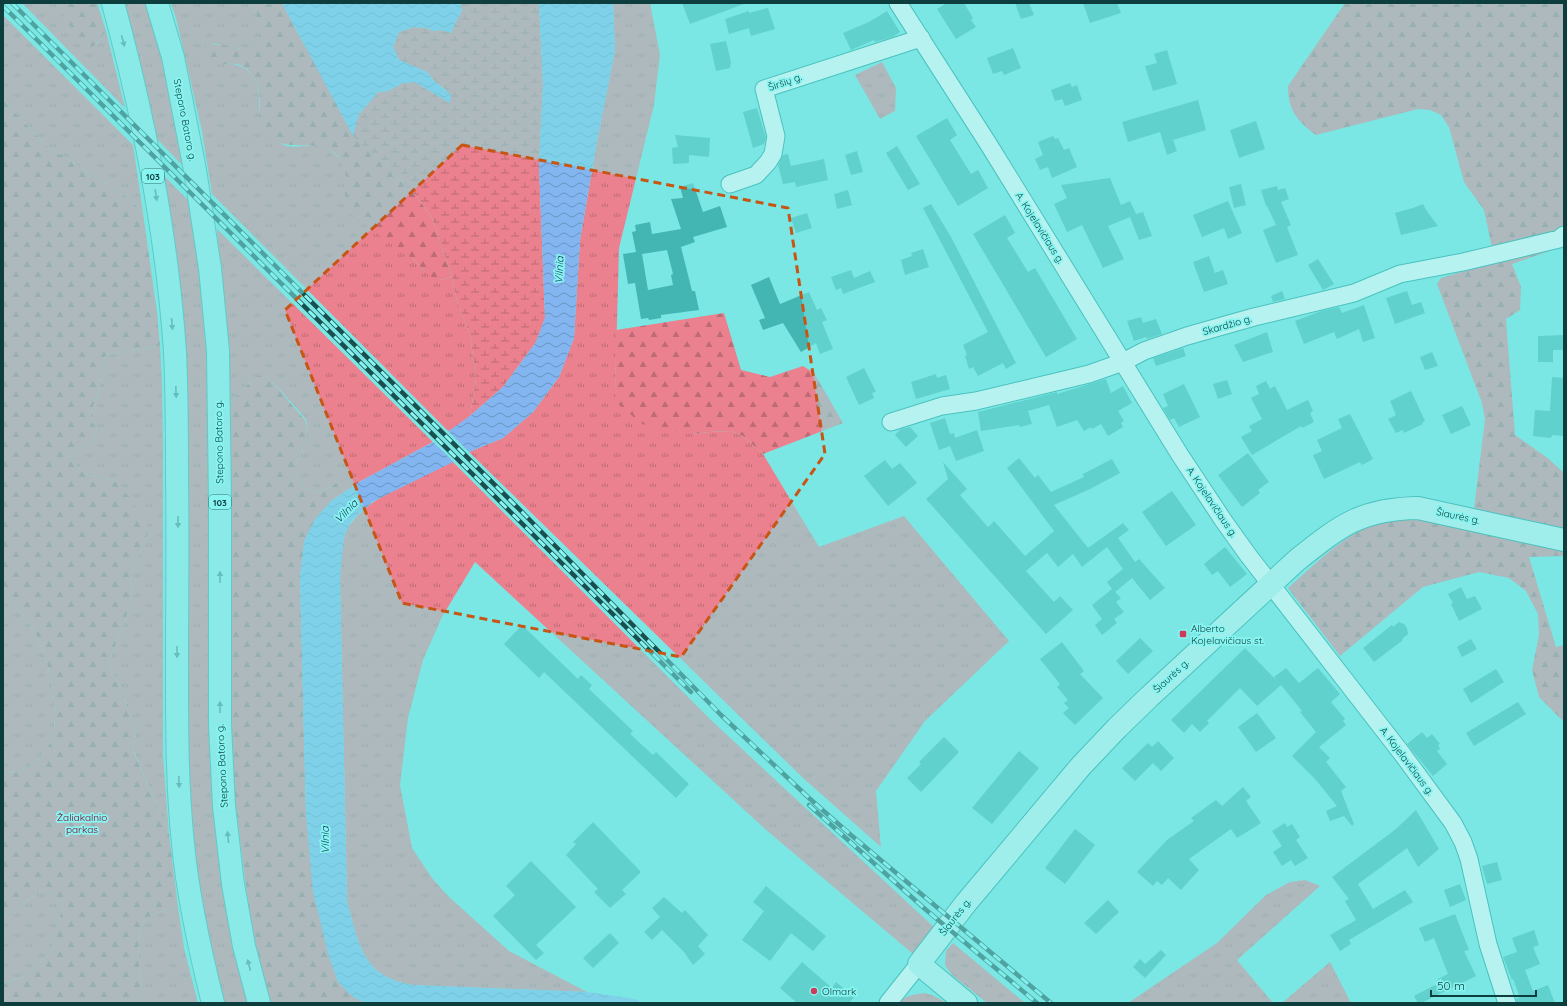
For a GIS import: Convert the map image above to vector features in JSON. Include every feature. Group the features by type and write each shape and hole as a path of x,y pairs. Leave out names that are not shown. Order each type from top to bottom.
{"main road":[{"name":"103","path":"113,3 132,71 152,168 168,278 175,353 177,439 178,786 183,845 191,906 213,1003"},
{"name":"Stepono Batoro g.","path":"157,3 173,57 195,170 210,268 218,351 220,725 224,806 233,884 244,946 259,1003"},
{"name":"Šiaurės g.","path":"919,964 966,903 1080,766 1149,697 1271,584 1326,536 1348,522 1364,516 1397,509 1418,508 1564,540"},
{"path":"919,964 966,1003"}],"street":[{"name":"A. Kojelavičiaus g.","path":"898,3 1180,454 1223,520 1391,738 1452,823 1463,842 1469,859 1488,944 1507,1003"},
{"name":"Širšių g.","path":"730,184 756,175 773,154 776,136 764,89 921,38"},
{"name":"Skardžio g.","path":"891,422 942,406 976,401 1089,374 1123,362 1144,351 1187,336 1254,317 1354,293 1400,274 1462,262 1560,239 1564,235"},
{"name":"Šiaurės g.","path":"888,1003 919,964"}],"highlighted area":[{"path":"462,145 788,208 825,454 681,657 402,603 285,310"}],"green space":[{"path":"22,3 55,3 97,44 106,31 125,108"},
{"path":"55,3 97,3 106,31 93,47 81,47 59,7"},
{"path":"121,3 148,3 174,105 183,166 154,136"},
{"path":"171,3 253,3 261,30 260,38 256,44 243,48 235,48 213,43 217,64 240,66 248,71 257,86 259,96 259,118 280,143 290,147 319,146 328,148 338,157 346,170 347,180 345,198 413,259 424,271 440,280 452,277 457,301 470,335 476,379 470,416 449,432 212,194 202,131 176,18"},
{"path":"253,3 282,3 302,41 388,168 417,197 432,218 452,277 440,280 434,279 413,259 355,218 348,208 345,199 346,177 344,168 339,158 333,151 317,146 289,145 269,138 260,121 260,101 258,89 254,78 247,69 236,64 216,64 206,62 202,53 205,46 217,44 242,48 254,44 258,40 260,28"},
{"path":"460,3 539,3 543,84 539,166 545,318 536,342 503,387 470,416 476,379 470,335 457,301 452,277 432,218 417,197 353,136 359,114 378,92 388,91 403,83 415,82 450,103 446,90 434,81 427,72 399,60 393,47 399,32 414,27 427,28 433,31 441,30 462,11"},
{"path":"613,3 650,3 660,55 654,105 619,248 615,394 692,434 731,431 743,436 763,454 819,547 904,516 1009,641 925,721 876,791 881,847 803,778 469,452 503,438 533,412 559,377 574,338 580,240 597,141 615,50"},
{"path":"1345,3 1564,3 1564,246 1512,264 1521,287 1520,310 1506,319 1515,435 1549,459 1564,473 1564,532 1474,509 1485,419 1482,403 1437,284 1441,278 1495,262 1484,210 1464,182 1449,127 1441,115 1430,110 1418,109 1316,135 1299,120 1292,108 1288,94 1288,86"},
{"path":"3,15 133,145 143,213 130,199 47,146 3,100"},
{"path":"882,62 896,88 895,111 880,119 855,75"},
{"name":"Žaliakalnio parkas","path":"3,100 47,146 130,199 143,213 157,312 160,346 106,355 97,396 89,417 97,429 93,442 77,447 69,459 86,474 114,480 131,499 149,530 131,573 132,601 108,665 121,687 136,734 133,750 169,834 178,907 150,916 144,922 141,929 139,949 142,1003 3,1003 3,984 27,975 51,952 63,905 53,893 40,891 11,912 3,913 3,772 15,773 33,764 46,751 54,734 55,713 52,682 45,657 35,632 3,587"},
{"path":"161,173 191,203 198,248 209,370 211,670 248,1003 221,1003 203,929 189,811"},
{"path":"217,229 433,442 361,481 350,477 341,480 322,491 310,491 303,488 298,478 297,470 307,435 307,428 306,420 300,412 269,378 265,376 252,380 230,403"},
{"path":"724,313 741,370 770,377 803,366 814,373 843,423 763,454 743,436 731,431 692,434 666,431 642,424 619,405 615,394 616,330"},
{"path":"160,346 163,443 163,755 169,834 133,749 136,734 121,687 108,665 132,601 131,573 149,530 114,480 86,474 69,459 77,447 93,442 97,429 89,417 97,396 106,355"},
{"path":"258,376 265,376 269,378 305,420 307,435 297,469 298,478 303,488 313,491 323,491 345,478 350,477 361,481 330,502 300,576 306,815 353,997 366,1003 268,1003 249,911 233,784 231,700 230,403 252,380"},
{"path":"453,462 712,721 935,928 913,954 765,829 475,562 442,617 423,660 408,718 400,785 412,848 432,878 448,896 509,951 587,992 412,985 395,981 382,974 373,966 365,956 360,945 347,901 340,578 341,555 345,534 352,522 363,510 392,491"},
{"path":"1410,518 1439,521 1564,550 1564,556 1529,557 1556,647 1564,645 1564,722 1539,697 1532,670 1539,635 1538,614 1526,591 1509,578 1479,572 1423,587 1340,656 1288,588 1343,541 1363,529 1386,522"},
{"path":"3,587 35,632 45,657 52,682 55,713 54,734 46,751 33,764 15,773 3,772"},
{"path":"1305,880 1320,886 1237,960 1273,1003 1128,1003 1217,943 1266,895 1290,882"},
{"path":"40,891 53,893 63,905 51,952 27,975 3,984 3,913 11,912"},
{"path":"178,907 184,948 198,1003 142,1003 139,949 141,929 144,922 150,916"},
{"path":"953,943 1025,1003 987,1003 952,975 945,965 946,951"},
{"path":"1330,962 1351,1003 1282,1003"},
{"path":"924,993 932,995 945,1002 899,1003 907,997"}],"water":[{"path":"282,3 460,3 462,10 451,33 441,30 433,31 427,28 414,27 399,32 393,47 399,60 427,72 434,81 451,95 450,103 415,82 403,83 388,91 378,92 359,114 353,136"},
{"name":"Vilnia","path":"539,3 613,3 615,50 597,141 580,240 574,338 559,377 533,412 503,438 469,452 453,462 372,502 352,520 344,536 340,578 347,901 355,931 365,956 382,974 395,981 412,985 587,992 635,999 643,1003 366,1003 353,997 338,982 329,957 313,892 306,815 300,576 304,541 315,519 330,502 361,481 433,442 470,416 503,387 536,342 545,318 539,166 543,84"}],"pier":[{"path":"447,430 470,453 455,463 432,441"}],"building":[{"path":"682,3 743,3 744,4 690,24"},
{"path":"947,3 964,3 973,18 971,20 976,27 956,39 937,9"},
{"path":"1015,3 1029,3 1034,15 1021,19"},
{"path":"1083,3 1117,3 1121,13 1090,23"},
{"path":"768,8 775,29 751,36 749,28 729,34 725,19 749,11 749,13"},
{"path":"887,11 900,32 893,37 875,42 874,40 851,50 843,33 869,22"},
{"path":"726,41 731,62 730,68 716,71 710,44"},
{"path":"1013,48 1021,68 1004,75 1002,71 993,74 987,58"},
{"path":"1167,50 1177,84 1153,91 1145,66 1157,63 1154,54"},
{"path":"1070,83 1072,87 1077,85 1082,100 1065,106 1062,99 1055,101 1051,90"},
{"path":"1198,100 1206,130 1173,140 1177,151 1167,155 1160,132 1128,142 1122,122"},
{"path":"757,108 766,138 764,144 753,148 743,112"},
{"path":"947,118 957,135 950,140 971,174 978,170 988,188 958,206 916,136"},
{"path":"1256,121 1265,149 1239,158 1230,130"},
{"path":"675,135 710,138 709,157 689,155 689,163 673,164 672,148 678,147"},
{"path":"1053,136 1055,139 1058,138 1064,150 1069,148 1077,167 1052,178 1048,167 1040,170 1035,159 1043,155 1038,142"},
{"path":"897,146 920,184 908,190 886,153"},
{"path":"857,151 863,172 851,175 845,155"},
{"path":"788,154 791,166 824,159 828,180 796,187 795,182 783,184 778,165 783,155"},
{"path":"1110,178 1121,205 1130,201 1136,214 1143,212 1152,236 1139,240 1130,217 1108,226 1124,259 1103,268 1082,225 1067,232 1054,204 1067,198 1061,185"},
{"path":"693,183 703,212 720,206 727,227 693,237 695,242 681,247 692,291 695,291 699,310 661,315 661,318 649,320 648,318 641,319 635,283 628,284 623,254 636,252 632,232 636,231 635,225 650,222 652,234 681,229 671,199 683,198 680,187","holes":["667,250 673,274 671,275 673,285 648,290 642,254"]},
{"path":"1241,184 1246,205 1234,208 1229,187"},
{"path":"1277,186 1278,190 1285,188 1289,199 1281,202 1291,225 1287,227 1298,255 1276,263 1263,230 1276,225 1266,206 1261,190"},
{"path":"848,190 852,205 837,209 834,194"},
{"path":"1228,201 1242,233 1228,239 1224,228 1202,237 1193,215"},
{"path":"931,204 951,237 1016,363 1006,369 1003,363 978,376 973,367 969,369 965,356 967,355 963,345 988,332 923,208"},
{"path":"1423,204 1438,226 1401,235 1395,213"},
{"path":"807,213 812,228 796,233 791,218"},
{"path":"1005,215 1015,233 1007,238 1028,272 1035,268 1077,339 1046,357 973,234"},
{"path":"923,249 929,267 905,275 901,260 912,256 911,253"},
{"path":"1209,256 1215,273 1223,270 1228,284 1204,292 1193,262"},
{"path":"1318,259 1334,284 1323,290 1308,265"},
{"path":"851,270 854,278 870,271 875,282 843,294 841,288 836,290 831,277"},
{"path":"769,277 780,304 809,292 817,310 821,308 827,320 822,322 833,349 820,354 816,343 801,352 783,323 763,330 759,320 765,318 751,285"},
{"path":"1282,291 1285,299 1273,302 1271,296"},
{"path":"1407,291 1412,305 1421,302 1425,313 1395,324 1386,298"},
{"path":"1364,305 1375,338 1363,342 1359,329 1337,339 1334,332 1304,344 1295,321 1321,311 1339,307 1342,313"},
{"path":"1141,317 1143,323 1156,319 1162,334 1147,339 1146,337 1134,341 1127,321"},
{"path":"1267,332 1273,352 1243,362 1234,345"},
{"path":"1564,335 1564,350 1553,350 1553,362 1538,362 1538,336"},
{"path":"1183,348 1186,356 1156,366 1153,358"},
{"path":"1432,352 1438,366 1425,370 1420,357"},
{"path":"864,368 876,392 872,393 874,398 859,405 846,377"},
{"path":"936,374 937,378 946,375 950,389 916,399 911,382"},
{"path":"1552,377 1564,378 1564,436 1552,435 1551,438 1533,436 1535,410 1550,411"},
{"path":"1106,379 1111,393 1123,386 1132,403 1118,411 1124,421 1121,423 1123,427 1108,436 1101,424 1084,431 1077,420 1057,427 1049,405 1028,411 1032,424 1020,427 1019,425 981,431 978,412 1057,392 1057,394"},
{"path":"1227,380 1232,394 1218,399 1213,384"},
{"path":"1266,381 1270,389 1275,386 1287,410 1308,400 1313,411 1310,413 1314,422 1302,428 1301,426 1252,455 1241,437 1252,431 1249,426 1262,419 1251,398 1259,394 1256,386"},
{"path":"1184,384 1200,417 1179,427 1174,418 1170,420 1163,408 1168,406 1163,394"},
{"path":"1411,391 1425,421 1422,423 1423,424 1404,433 1403,430 1396,433 1388,419 1396,415 1390,401"},
{"path":"1462,406 1471,425 1451,434 1442,415"},
{"path":"1350,414 1373,459 1362,465 1360,462 1324,479 1313,455 1322,451 1317,440 1342,428 1338,419"},
{"path":"945,418 950,434 954,433 955,438 977,430 984,451 956,461 950,446 939,450 930,423"},
{"path":"910,427 918,436 906,447 895,435 901,429"},
{"path":"1248,453 1269,482 1258,490 1260,493 1242,507 1218,475"},
{"path":"1019,458 1035,478 1038,475 1051,492 1084,477 1083,474 1112,459 1120,473 1090,489 1054,505 1088,548 1123,523 1129,530 1118,538 1135,562 1139,559 1165,588 1150,600 1132,578 1115,592 1121,598 1116,602 1124,612 1114,619 1117,623 1102,635 1095,625 1102,619 1092,605 1112,589 1107,582 1123,569 1107,547 1082,567 1073,554 1058,567 1047,553 1026,571 1054,602 1060,596 1073,610 1046,634 926,499 948,479 943,462 967,489 960,495 988,527 994,521 1025,556 1054,531 1007,468"},
{"path":"885,460 892,469 900,463 917,483 888,506 864,476"},
{"path":"1172,491 1196,525 1166,546 1142,512"},
{"path":"1225,547 1247,574 1230,587 1218,571 1212,575 1204,564"},
{"path":"1461,587 1467,599 1475,596 1482,609 1459,621 1451,604 1453,603 1448,594"},
{"path":"1399,622 1404,624 1407,628 1408,634 1402,639 1403,640 1374,662 1363,648 1392,625 1393,627"},
{"path":"522,625 578,679 581,675 592,685 589,689 633,731 630,734 653,755 656,752 689,784 676,798 544,672 539,678 504,644"},
{"path":"1140,638 1153,651 1128,674 1116,661"},
{"path":"1471,639 1477,649 1462,657 1457,647"},
{"path":"1062,642 1084,671 1080,674 1103,698 1075,725 1063,713 1069,708 1064,703 1068,700 1057,687 1060,684 1040,659"},
{"path":"1245,648 1277,681 1274,677 1286,668 1299,683 1318,668 1340,694 1331,702 1345,719 1343,721 1346,725 1319,747 1330,758 1326,762 1346,787 1341,791 1354,824 1352,826 1344,816 1330,821 1326,811 1337,806 1315,779 1292,756 1316,732 1300,712 1302,711 1281,685 1257,706 1240,688 1207,721 1209,723 1200,732 1192,724 1184,733 1171,720"},
{"path":"1496,669 1504,682 1471,703 1463,689"},
{"path":"1518,702 1526,714 1474,746 1466,733"},
{"path":"1257,713 1276,738 1256,752 1238,727"},
{"path":"1422,732 1427,738 1432,734 1440,744 1438,745 1440,749 1437,751 1447,764 1433,776 1407,744"},
{"path":"944,737 959,752 921,792 907,778 921,764 919,762"},
{"path":"1158,741 1174,758 1161,771 1153,763 1135,781 1122,768 1148,743 1152,747"},
{"path":"1019,751 1039,768 992,824 972,808"},
{"path":"1243,787 1251,797 1246,801 1261,823 1237,838 1231,829 1189,859 1199,870 1181,890 1168,878 1162,885 1157,881 1153,886 1137,872 1167,840 1194,821 1191,818 1216,800 1222,806"},
{"path":"1416,810 1439,849 1418,867 1407,848 1358,884 1373,909 1405,890 1413,902 1349,940 1351,944 1340,951 1330,935 1356,920 1345,901 1349,899 1332,877 1396,829"},
{"path":"593,822 641,872 622,890 626,894 610,908 594,892 598,889 566,855 576,844 573,842"},
{"path":"1285,823 1287,827 1292,824 1300,837 1296,840 1308,858 1295,866 1291,860 1282,866 1273,852 1282,846 1272,831"},
{"path":"1075,829 1095,845 1065,884 1045,868"},
{"path":"531,861 576,907 536,945 544,953 536,960 493,916 515,895 506,886"},
{"path":"1497,862 1502,880 1487,884 1482,866"},
{"path":"1460,884 1466,900 1450,907 1444,890"},
{"path":"766,886 826,936 813,951 791,933 770,961 742,940 764,911 753,902"},
{"path":"664,897 682,913 685,910 708,935 698,946 705,954 693,965 684,952 662,930 652,940 644,932 660,917 652,908"},
{"path":"1108,900 1119,912 1096,934 1084,923"},
{"path":"1455,914 1469,950 1464,951 1476,976 1421,1003 1418,1003 1414,996 1439,983 1438,979 1448,974 1434,938 1425,942 1419,928"},
{"path":"1534,930 1539,945 1533,947 1540,964 1525,970 1533,991 1548,985 1555,1003 1517,1003 1516,999 1520,997 1503,957 1517,952 1512,938"},
{"path":"610,933 619,943 593,968 583,958"},
{"path":"1161,950 1166,955 1145,978 1133,967 1140,959 1145,964"},
{"path":"802,962 832,988 836,982 854,997 849,1003 797,1003 780,988"}],"railway":[{"path":"12,3 523,513 721,715 809,798 851,835 1051,1003"},
{"path":"3,6 691,692"},
{"path":"809,805 925,909 1037,1003"}],"place":[{"name":"Alberto Kojelavičiaus st.","path":"1183,634"},
{"name":"Olmark","path":"814,991"}]}
